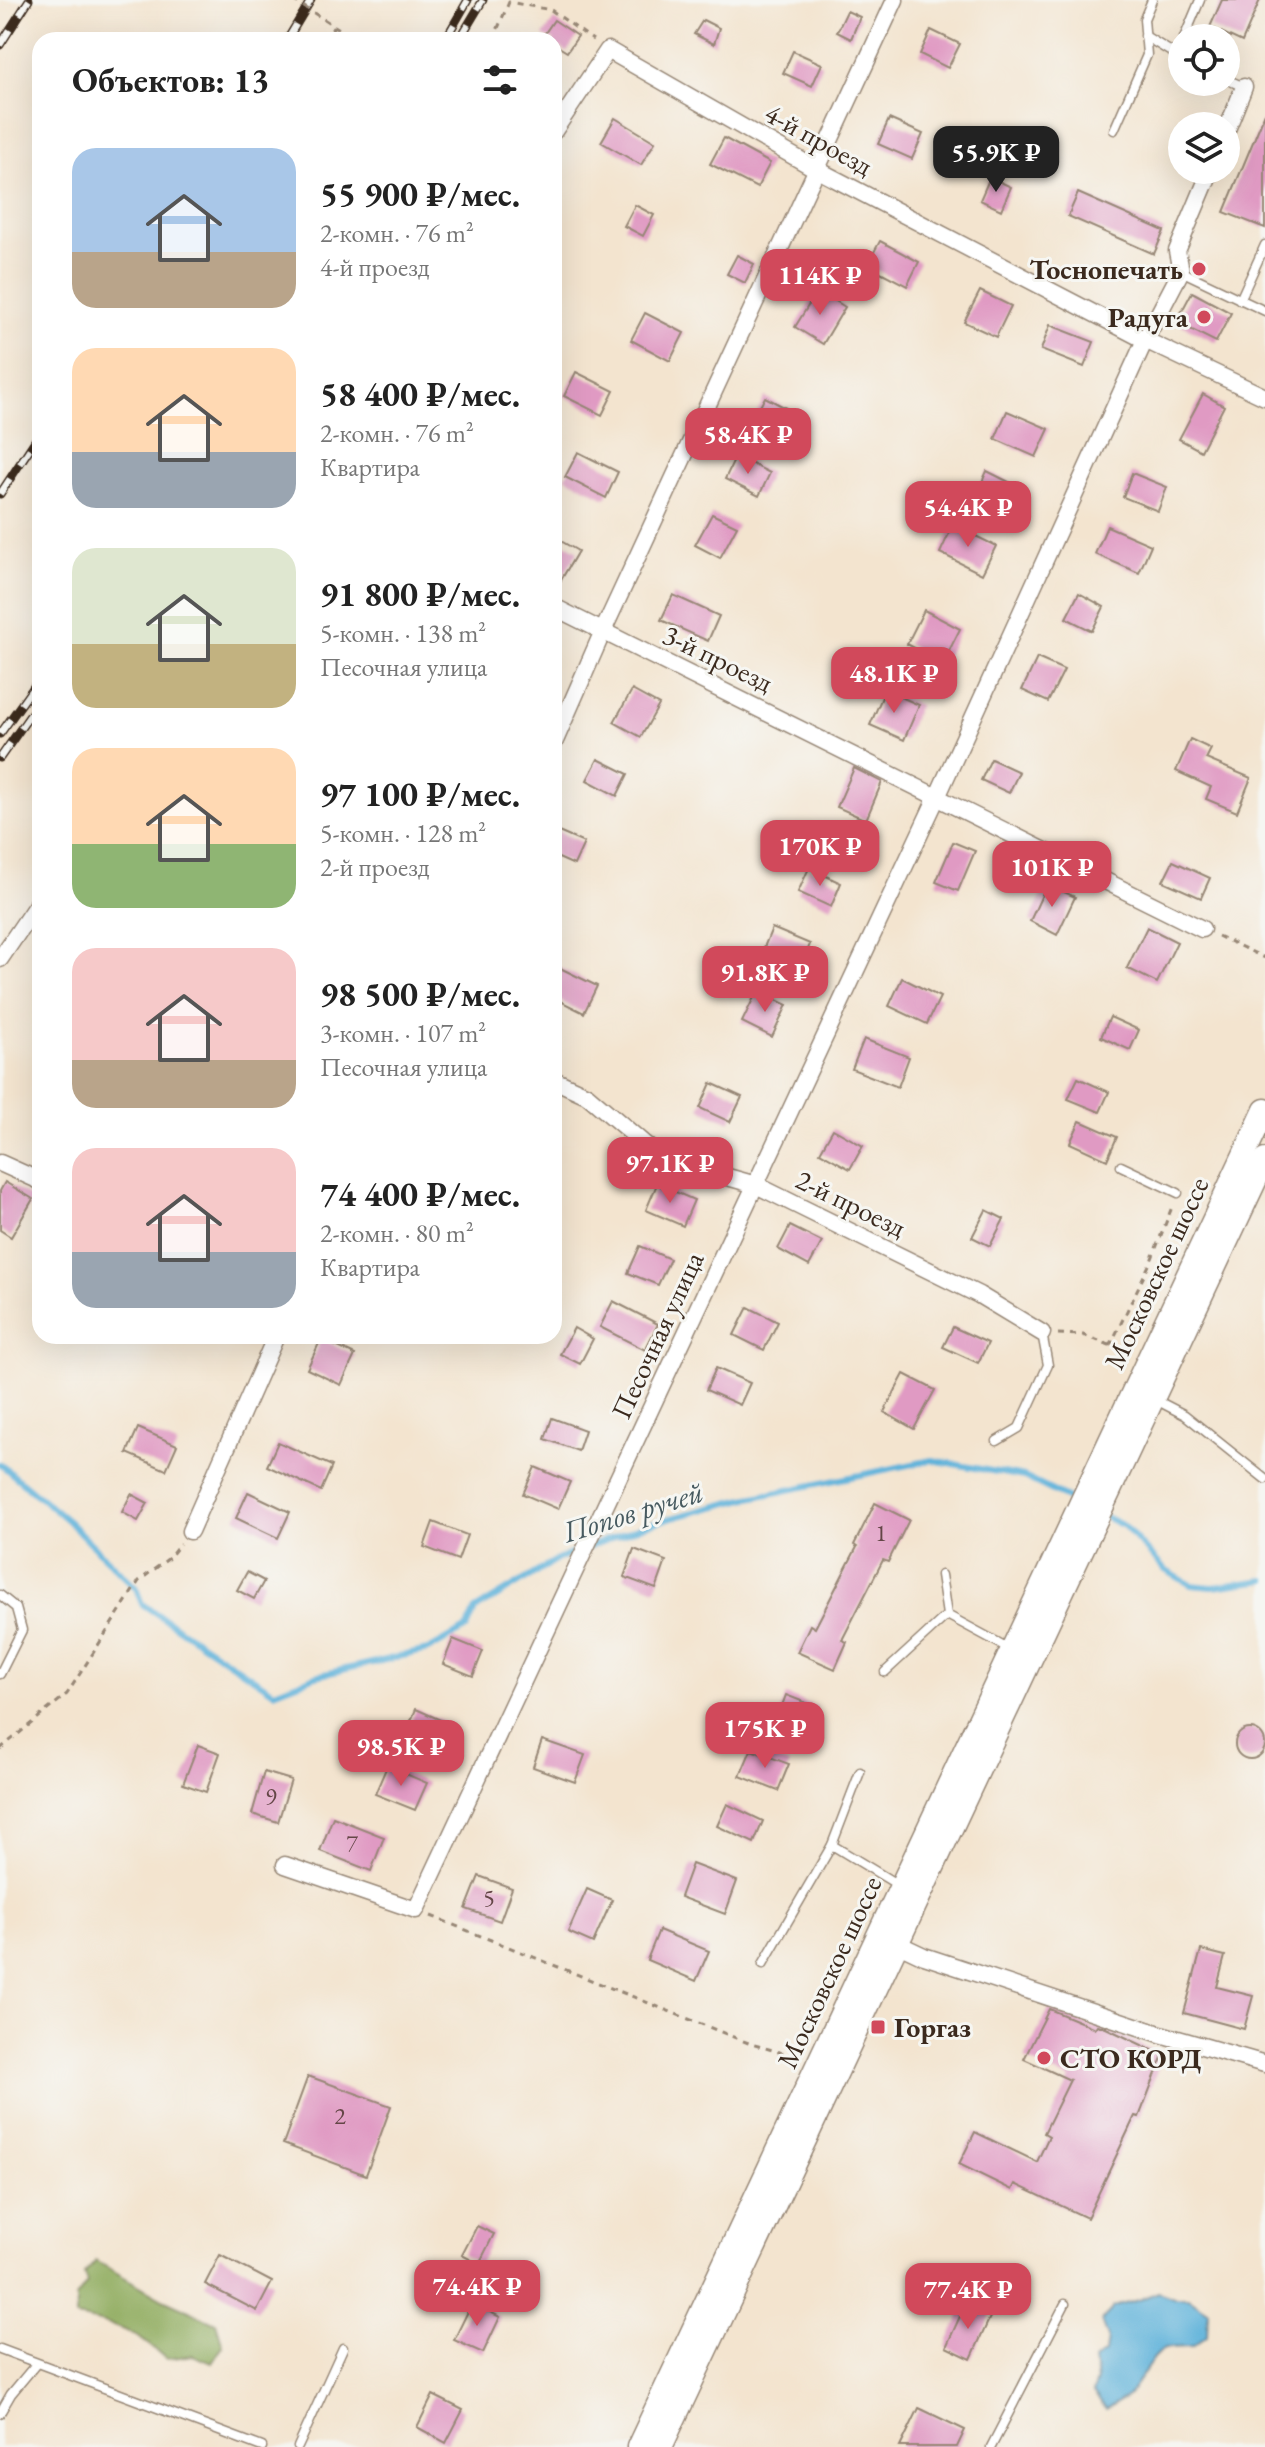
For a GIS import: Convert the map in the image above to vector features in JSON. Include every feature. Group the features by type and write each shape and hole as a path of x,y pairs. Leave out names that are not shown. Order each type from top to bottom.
{"main road":[{"name":"Московское шоссе","path":"1110,1467 1265,1110"},
{"name":"Московское шоссе","path":"1110,1467 1154,1399 1265,1160"},
{"path":"1081,1529 1110,1467"},
{"name":"Московское шоссе","path":"638,2447 889,1940 902,1888 1013,1651 1081,1529"},
{"name":"Московское шоссе","path":"661,2447 889,1940 1081,1529"}],"street":[{"path":"562,725 895,0"},
{"path":"562,119 608,50"},
{"name":"4-й проезд","path":"608,50 816,169 1145,340 1265,397"},
{"path":"1234,112 1244,87"},
{"name":"Песочная улица","path":"416,1910 938,795 1145,340 1181,271 1177,251 1205,184"},
{"name":"3-й проезд","path":"562,611 938,795 1202,929"},
{"path":"0,959 32,912"},
{"name":"2-й проезд","path":"562,1084 587,1095 656,1154 756,1185 979,1295 1042,1333"},
{"path":"0,1163 32,1177"},
{"path":"190,1531 272,1344"},
{"path":"285,1865 416,1910"},
{"path":"889,1940 924,1956 1157,2033 1265,2064"}],"lane":[{"path":"1114,130 1147,55 1144,19 1152,0"},
{"path":"1190,24 1200,0"},
{"path":"1145,36 1168,50"},
{"path":"1240,85 1244,87"},
{"path":"1240,300 1265,245"},
{"path":"1181,271 1265,311"},
{"path":"1121,1166 1178,1193"},
{"path":"997,1441 1019,1428 1048,1365 1042,1333"},
{"path":"1154,1399 1185,1415 1265,1479"},
{"path":"941,1575 947,1615"},
{"path":"0,1595 16,1608 22,1630 0,1674"},
{"path":"947,1615 1013,1651"},
{"path":"885,1672 947,1615"},
{"path":"763,1964 832,1845 860,1772"},
{"path":"832,1845 902,1888"},
{"path":"991,2447 1065,2304"},
{"path":"298,2447 343,2348"},
{"path":"0,2349 262,2447"},
{"path":"0,2413 36,2364"}],"path":[{"path":"293,0 344,32"},
{"path":"496,32 509,2 551,10 608,50"},
{"path":"330,32 334,26"},
{"path":"1202,929 1265,958"},
{"path":"1110,1346 1151,1261 1178,1193"},
{"path":"1042,1333 1083,1335 1131,1354"},
{"path":"0,1749 67,1694 139,1581 169,1558 190,1531"},
{"path":"416,1910 751,2044 800,2058"}],"green space":[{"path":"96,2261 163,2299 216,2323 223,2346 212,2363 193,2355 166,2359 125,2330 76,2317 76,2298 87,2283 84,2274"}],"water":[{"path":"1158,2292 1174,2298 1189,2298 1208,2311 1207,2336 1192,2347 1164,2348 1128,2396 1106,2409 1093,2393 1097,2381 1094,2360 1105,2353 1107,2338 1101,2321 1114,2307"}],"building":[{"path":"1222,0 1260,0 1242,42 1240,24 1211,24"},
{"path":"847,11 860,17 851,39 837,32"},
{"path":"554,20 578,36 567,52 562,49 562,32 546,32"},
{"path":"703,20 719,28 714,44 694,34"},
{"path":"931,30 960,44 948,68 920,54"},
{"path":"793,51 822,64 812,86 783,73"},
{"path":"1265,113 1265,228 1224,212 1236,184 1240,184 1240,173"},
{"path":"615,118 655,142 641,165 601,142"},
{"path":"889,119 923,134 912,159 878,144"},
{"path":"724,138 770,163 757,188 710,164"},
{"path":"990,177 1011,187 1001,210 980,200"},
{"path":"1078,193 1164,231 1154,254 1068,216"},
{"path":"635,205 654,215 643,236 624,226"},
{"path":"880,241 919,262 907,286 867,265"},
{"path":"737,255 754,264 745,283 727,274"},
{"path":"818,290 845,307 823,344 795,327"},
{"path":"980,291 1011,306 996,337 964,322"},
{"name":"Радуга","path":"1192,292 1231,313 1216,342 1176,322"},
{"path":"645,313 684,333 670,361 631,340"},
{"path":"1050,325 1094,342 1084,367 1041,350"},
{"path":"576,372 614,391 602,415 564,396"},
{"path":"1203,394 1224,406 1201,451 1179,439"},
{"path":"765,397 801,416 790,437 754,418"},
{"path":"1007,411 1049,429 1036,457 995,439"},
{"path":"578,452 618,472 606,498 565,477"},
{"path":"736,456 770,473 759,496 725,479"},
{"path":"987,471 1023,489 1011,514 975,497"},
{"path":"1132,473 1167,487 1158,511 1123,497"},
{"path":"712,514 737,526 720,558 695,545"},
{"path":"953,525 996,546 982,574 940,553"},
{"path":"1107,526 1151,545 1139,573 1095,554"},
{"path":"562,542 578,551 562,578"},
{"path":"1079,593 1104,607 1092,631 1066,618"},
{"path":"673,595 719,616 708,641 661,620"},
{"path":"924,610 960,629 943,663 907,644"},
{"path":"1037,658 1064,670 1048,702 1022,690"},
{"path":"632,690 659,705 641,737 614,722"},
{"path":"885,690 919,705 904,740 870,725"},
{"path":"1190,739 1211,749 1206,759 1251,778 1237,812 1206,799 1211,787 1176,771"},
{"path":"598,759 628,774 617,796 587,780"},
{"path":"991,759 1019,772 1009,793 981,780"},
{"path":"854,768 882,782 866,820 837,807"},
{"path":"562,833 584,843 574,865 562,860"},
{"path":"953,842 975,851 958,891 936,882"},
{"path":"1173,861 1210,878 1201,898 1163,881"},
{"path":"809,868 841,883 831,907 798,892"},
{"path":"1047,884 1075,897 1057,935 1030,921"},
{"path":"1147,927 1177,942 1157,983 1127,968"},
{"path":"772,928 810,944 799,973 760,957"},
{"path":"562,969 597,986 584,1013 562,1002"},
{"path":"902,978 940,997 927,1024 889,1006"},
{"path":"757,991 787,1005 772,1037 742,1022"},
{"path":"1110,1017 1139,1030 1130,1050 1101,1037"},
{"path":"864,1039 909,1057 898,1087 852,1069"},
{"path":"1078,1078 1109,1092 1100,1112 1068,1099"},
{"path":"711,1083 742,1097 730,1122 700,1108"},
{"path":"1080,1121 1117,1137 1107,1160 1070,1143"},
{"path":"833,1129 863,1146 850,1169 820,1152"},
{"path":"5,1182 32,1198 11,1237 0,1230 0,1191"},
{"path":"657,1184 694,1200 683,1226 646,1210"},
{"path":"986,1210 1004,1219 990,1246 972,1237"},
{"path":"790,1226 822,1242 809,1266 778,1249"},
{"path":"640,1246 670,1259 658,1285 628,1273"},
{"path":"613,1301 658,1324 645,1350 600,1327"},
{"path":"748,1307 778,1322 764,1350 734,1335"},
{"path":"953,1327 988,1343 978,1363 943,1347"},
{"path":"574,1328 593,1339 580,1364 560,1354"},
{"path":"319,1344 332,1344 355,1355 341,1385 307,1369"},
{"path":"716,1368 750,1383 740,1405 706,1390"},
{"path":"904,1374 935,1390 914,1429 884,1412"},
{"path":"552,1418 585,1430 578,1451 545,1439"},
{"path":"138,1428 177,1445 166,1470 127,1453"},
{"path":"278,1442 332,1466 321,1491 267,1466"},
{"path":"535,1467 570,1482 558,1509 523,1494"},
{"path":"248,1492 290,1512 278,1538 236,1518"},
{"path":"131,1494 148,1503 138,1521 122,1512"},
{"path":"875,1503 909,1520 888,1562 883,1560 842,1640 847,1642 835,1669 797,1652 810,1625 815,1628 857,1547 854,1545"},
{"path":"433,1522 467,1535 458,1560 424,1547"},
{"path":"634,1549 666,1561 656,1589 624,1577"},
{"path":"247,1572 264,1581 254,1599 237,1590"},
{"path":"453,1639 483,1651 473,1676 443,1664"},
{"path":"786,1695 817,1707 808,1730 777,1719"},
{"path":"416,1709 452,1725 440,1755 403,1739"},
{"path":"1250,1729 1260,1734 1265,1744 1260,1754 1250,1759 1240,1754 1235,1744 1240,1734"},
{"path":"542,1740 585,1755 575,1782 533,1767"},
{"path":"198,1745 220,1753 206,1792 183,1784"},
{"path":"751,1750 789,1764 778,1791 740,1776"},
{"path":"387,1766 427,1783 415,1810 375,1794"},
{"path":"264,1772 291,1780 278,1822 252,1814"},
{"path":"727,1804 763,1821 754,1843 717,1826"},
{"path":"333,1817 384,1837 371,1871 320,1851"},
{"path":"692,1864 737,1881 725,1914 680,1897"},
{"path":"479,1876 512,1888 500,1921 466,1909"},
{"path":"587,1889 612,1900 593,1943 568,1932"},
{"path":"659,1930 709,1951 696,1981 647,1960"},
{"path":"1201,1950 1225,1956 1217,1987 1253,1996 1244,2029 1184,2013"},
{"path":"1049,2009 1095,2028 1097,2025 1106,2028 1163,2055 1139,2117 1135,2116 1087,2218 1015,2184 1012,2190 959,2164 975,2132 1037,2162 1049,2136 1044,2133 1070,2080 1024,2059"},
{"path":"308,2076 391,2106 366,2175 283,2144"},
{"path":"477,2226 494,2234 479,2264 462,2255"},
{"path":"220,2255 272,2282 257,2311 205,2284"},
{"path":"472,2303 500,2317 483,2353 454,2340"},
{"path":"966,2303 991,2315 971,2359 946,2347"},
{"path":"433,2395 463,2410 446,2443 417,2427"},
{"path":"919,2408 965,2430 957,2447 900,2447"}],"waterway":[{"name":"Попов ручей","path":"0,1464 68,1521 136,1588 142,1604 274,1692 316,1676 428,1650 467,1628 475,1610 558,1559 645,1525 740,1500 932,1460 1024,1477 1075,1502"},
{"name":"Попов ручей","path":"1103,1516 1124,1526 1165,1570 1191,1585 1213,1587 1265,1580"}],"railway":[{"path":"0,45 29,0"},
{"path":"292,32 311,0"},
{"path":"450,32 468,0"},
{"path":"464,32 483,0"},
{"path":"0,494 32,445"},
{"path":"0,734 32,689"},
{"path":"0,758 32,712"}],"place":[{"name":"Тоснопечать","path":"1199,269"},
{"name":"Радуга","path":"1204,317"},
{"name":"Горгаз","path":"878,2027"},
{"name":"СТО КОРД","path":"1044,2058"}]}
